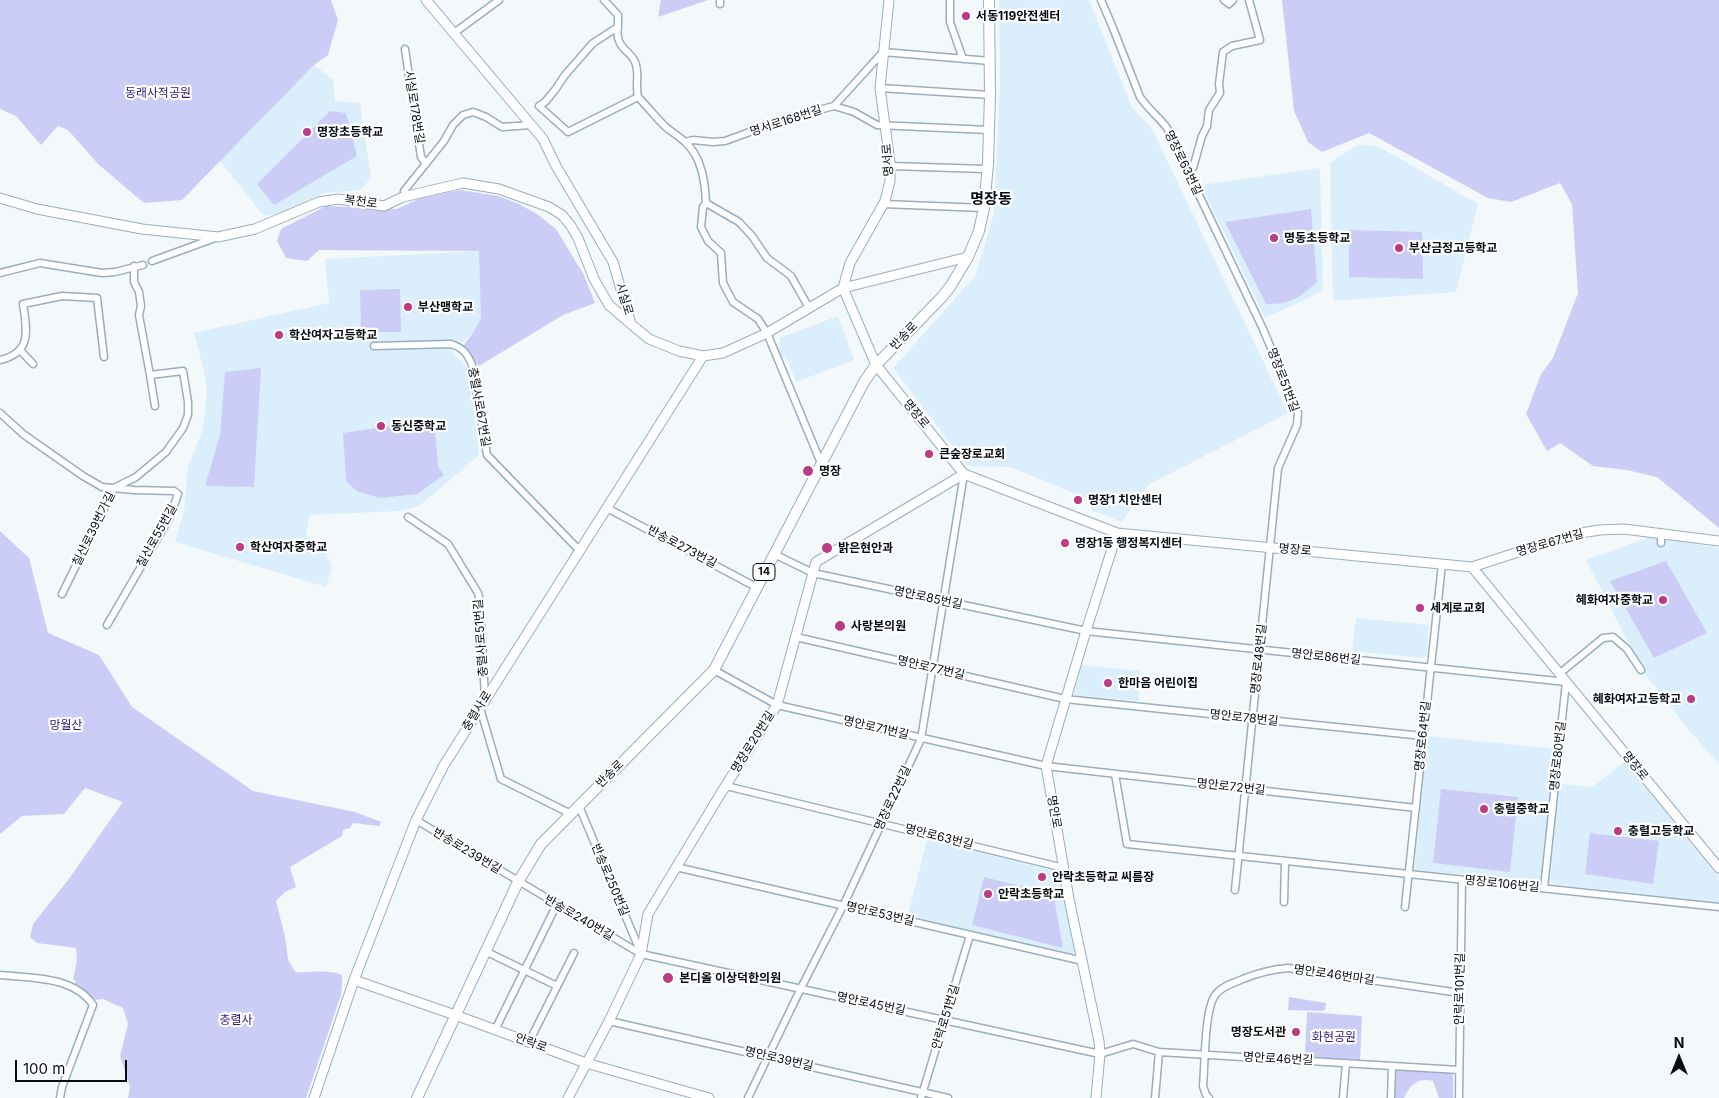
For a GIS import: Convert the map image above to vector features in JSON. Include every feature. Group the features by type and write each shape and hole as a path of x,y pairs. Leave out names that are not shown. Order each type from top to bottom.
{"main road":[{"name":"시실로","path":"427,0 543,139 556,166 613,262 631,324 649,339 679,351 703,356 723,353 767,333 843,288 968,257"},
{"name":"명서로","path":"843,288 850,263 883,204 890,181 890,166 880,88 889,0"},
{"name":"반송로","path":"417,1098 518,882 541,844 714,670 864,382 876,365 941,298 968,257 979,231 984,208 990,95 989,0"},
{"name":"복천로","path":"0,198 37,209 142,229 218,237 255,229 319,202 338,199 384,206 406,196 464,183 499,189 549,207 562,216 571,226 594,279 609,305 631,324"},
{"name":"명장로","path":"843,288 876,365 964,474 1118,533 1472,567 1719,868"},
{"name":"충렬사로","path":"314,1098 354,980 416,820 444,765 703,356"},
{"name":"명장로20번길","path":"568,1098 641,954 648,914 777,706 816,562 964,474"},
{"name":"명장로67번길","path":"1472,567 1574,534 1624,529 1719,541"},
{"name":"명안로","path":"1096,1098 1100,1054 1099,1042 1064,868 1046,766 1086,631 1118,533"},
{"name":"안락로","path":"354,980 586,1064 709,1098"}],"street":[{"path":"454,33 499,0"},
{"path":"604,0 618,15 620,43 635,61 638,75 638,97 667,128 685,142 696,156 703,173 706,203 703,207 701,227 708,241 721,253 723,283 733,302 758,319 767,333 821,463"},
{"path":"950,0 950,22 963,59"},
{"name":"명장로63번길","path":"1100,0 1140,97 1167,128 1263,328"},
{"path":"1188,172 1193,168 1202,136 1207,126 1209,110 1220,93 1219,84 1224,52 1232,46 1260,40 1249,0"},
{"path":"618,27 593,43 565,75 555,90 539,106 568,132 638,97"},
{"name":"시실로178번길","path":"404,49 421,157 426,164"},
{"path":"834,106 883,52 990,61"},
{"path":"880,88 990,95"},
{"name":"명서로168번길","path":"685,142 693,140 713,142 725,140 770,124 834,106 854,112 870,123 884,126"},
{"name":"시실로178번길","path":"406,196 404,192 444,141 453,125 463,115 473,112 486,117 502,127 531,125"},
{"path":"884,126 989,130"},
{"path":"890,166 987,169"},
{"path":"706,203 739,222 752,236 767,258 790,276 809,308"},
{"path":"883,204 984,208"},
{"path":"152,261 218,237"},
{"path":"0,273 40,263 102,273 143,265"},
{"path":"134,266 134,282 140,292 141,306 139,315 155,406"},
{"path":"0,360 9,358 20,350 26,338 27,328 23,304 62,296 90,296 97,298 104,357"},
{"name":"명장로51번길","path":"1263,328 1298,413 1297,425 1278,468 1270,548"},
{"name":"충렬사로67번길","path":"374,346 451,344 466,352 472,364 487,455 580,551"},
{"path":"20,350 33,364"},
{"name":"칠산로39번가길","path":"62,594 114,488 136,477 166,452 183,428 188,415 188,402 183,371 150,375"},
{"name":"칠산로55번길","path":"0,413 23,434 102,487 174,491 178,494 170,517 107,625"},
{"name":"명장로22번길","path":"748,1098 800,988 843,906 921,739 964,474"},
{"name":"반송로273번길","path":"607,508 756,587"},
{"name":"충렬사로51번길","path":"408,517 448,544 478,593 485,699"},
{"path":"1661,533 1661,543"},
{"name":"명장로48번길","path":"1235,890 1270,548"},
{"name":"명안로85번길","path":"774,554 813,573 1086,631"},
{"name":"명장로64번길","path":"1405,907 1442,564"},
{"name":"명안로86번길","path":"1086,631 1566,682"},
{"name":"명안로77번길","path":"796,637 1066,699"},
{"path":"1559,674 1603,638 1613,637 1627,649 1641,670"},
{"name":"명안로71번길","path":"714,670 777,706 1046,766"},
{"name":"명장로80번길","path":"1544,888 1566,682"},
{"name":"명안로78번길","path":"1066,699 1423,736"},
{"path":"480,708 501,779 571,814"},
{"name":"명안로72번길","path":"1046,766 1416,808"},
{"name":"명장로106번길","path":"1115,774 1127,844 1719,907"},
{"name":"명안로63번길","path":"726,786 1064,868"},
{"name":"반송로250번길","path":"579,806 641,954"},
{"name":"반송로239번길","path":"416,820 518,882"},
{"path":"1284,902 1285,861"},
{"name":"명안로53번길","path":"676,867 1083,961"},
{"name":"안락로101번길","path":"1459,1098 1462,880"},
{"name":"반송로240번길","path":"518,882 641,954"},
{"path":"495,1030 557,904"},
{"name":"안락로51번길","path":"922,1095 970,935"},
{"path":"485,951 557,986"},
{"path":"529,1042 574,953"},
{"name":"명안로45번길","path":"641,954 1100,1054"},
{"name":"명안로46번마길","path":"1209,1098 1203,1086 1209,1007 1216,994 1228,985 1268,971 1288,968 1460,992"},
{"path":"0,975 61,983 76,988 89,998 93,1005 62,1087 60,1098"},
{"name":"명안로39번길","path":"609,1020 922,1095 948,1098"},
{"name":"명안로46번길","path":"1100,1054 1133,1044 1159,1052 1459,1070"},
{"path":"1155,1098 1159,1052"},
{"path":"1344,1098 1346,1063"},
{"path":"1391,1098 1392,1066"}],"shaded area":[{"path":"999,0 1089,0 1132,107 1152,129 1288,413 1148,485 1122,522 1091,510 1093,501 1010,467 968,466 893,368 976,275 994,213 1000,82"},
{"name":"명장초등학교","path":"314,65 333,80 335,101 360,103 371,178 360,190 324,193 280,214 263,215 220,161"},
{"name":"부산금정고등학교","path":"1358,144 1378,146 1478,204 1456,292 1333,301 1330,163"},
{"name":"명동초등학교","path":"1320,168 1323,291 1265,318 1201,185"},
{"path":"480,251 481,318 473,333 452,351 468,369 479,451 478,456 419,506 399,511 309,515 306,535 326,552 332,567 326,587 175,542 184,512 188,467 203,429 207,392 204,371 194,333 329,303 325,259"},
{"path":"838,316 854,360 796,382 786,356 781,357 779,349 780,338"},
{"name":"혜화여자중학교","path":"1650,537 1719,548 1719,764 1685,726 1643,671 1586,560"},
{"path":"1356,618 1429,625 1426,655 1422,658 1352,651"},
{"name":"한마음 어린이집","path":"1081,665 1140,671 1139,701 1074,695"},
{"name":"충렬중학교","path":"1428,736 1555,749 1541,882 1414,870"},
{"name":"충렬고등학교","path":"1624,762 1719,876 1719,903 1553,884 1550,880 1560,784 1592,787"},
{"name":"안락초등학교","path":"927,840 1059,872 1075,952 1072,956 908,915"}],"green space":[{"name":"동래사적공원","path":"0,0 331,0 338,20 328,55 314,65 182,200 144,203 98,164 68,130 58,126 41,145 16,116 0,109"},
{"path":"661,0 708,0 658,17"},
{"path":"1282,0 1719,0 1719,528 1657,477 1627,470 1593,466 1560,443 1547,451 1526,414 1541,374 1553,358 1578,293 1572,204 1560,183 1511,202 1488,198 1369,133 1322,152 1308,142 1294,111"},
{"path":"330,111 346,113 357,156 274,205 257,184"},
{"path":"460,190 498,196 519,204 537,214 556,229 584,275 595,303 563,315 479,366 463,346 481,318 479,251 319,250 307,261 286,258 277,241 281,229 326,206 397,209 420,198"},
{"path":"1311,209 1317,282 1305,293 1288,302 1266,304 1225,222"},
{"path":"1349,230 1422,232 1423,279 1349,277"},
{"path":"400,289 401,332 361,332 360,290"},
{"path":"261,368 254,487 205,486 220,435 225,372"},
{"path":"434,419 438,466 444,475 417,494 380,498 357,491 346,481 343,433"},
{"name":"망월산","path":"0,531 29,558 48,633 99,655 132,707 253,791 355,812 381,822 379,826 353,823 350,828 343,830 342,836 290,867 296,887 285,892 276,901 285,937 288,959 295,972 325,972 342,975 341,995 306,1098 128,1098 130,1087 120,1056 128,1024 123,1008 103,999 95,1000 75,984 76,981 73,979 77,961 76,948 37,943 30,937 33,924 68,880 123,802 85,788 64,814 22,816 0,834"},
{"path":"1666,561 1707,633 1654,658 1610,581"},
{"path":"1441,789 1518,797 1510,872 1433,863"},
{"path":"1590,833 1659,841 1653,884 1585,874"},
{"path":"984,877 1048,893 1054,897 1063,948 972,925"},
{"path":"1289,997 1326,1003 1325,1010 1288,1010"},
{"name":"화현공원","path":"1307,1012 1362,1016 1360,1061 1305,1057"},
{"path":"1393,1067 1444,1071 1453,1074 1453,1098 1439,1098 1433,1081 1423,1080 1415,1083 1404,1098 1392,1098"}],"place":[{"name":"서동119안전센터","path":"966,16"},
{"name":"명장초등학교","path":"307,132"},
{"name":"명동초등학교","path":"1274,238"},
{"name":"부산금정고등학교","path":"1399,248"},
{"name":"부산맹학교","path":"408,307"},
{"name":"학산여자고등학교","path":"279,335"},
{"name":"동신중학교","path":"381,426"},
{"name":"큰숲장로교회","path":"929,454"},
{"name":"명장","path":"808,471"},
{"name":"명장1 치안센터","path":"1078,500"},
{"name":"명장1동 행정복지센터","path":"1065,543"},
{"name":"학산여자중학교","path":"240,547"},
{"name":"밝은현안과","path":"827,548"},
{"name":"혜화여자중학교","path":"1663,600"},
{"name":"세계로교회","path":"1420,608"},
{"name":"사랑본의원","path":"840,626"},
{"name":"한마음 어린이집","path":"1108,683"},
{"name":"혜화여자고등학교","path":"1691,699"},
{"name":"충렬중학교","path":"1484,809"},
{"name":"충렬고등학교","path":"1618,831"},
{"name":"안락초등학교 씨름장","path":"1042,877"},
{"name":"안락초등학교","path":"988,894"},
{"name":"본디올 이상덕한의원","path":"668,978"},
{"name":"명장도서관","path":"1296,1032"}],"district":[{"name":"명장동","path":"991,199"}],"park label":[{"name":"충렬사","path":"236,1020"}]}
